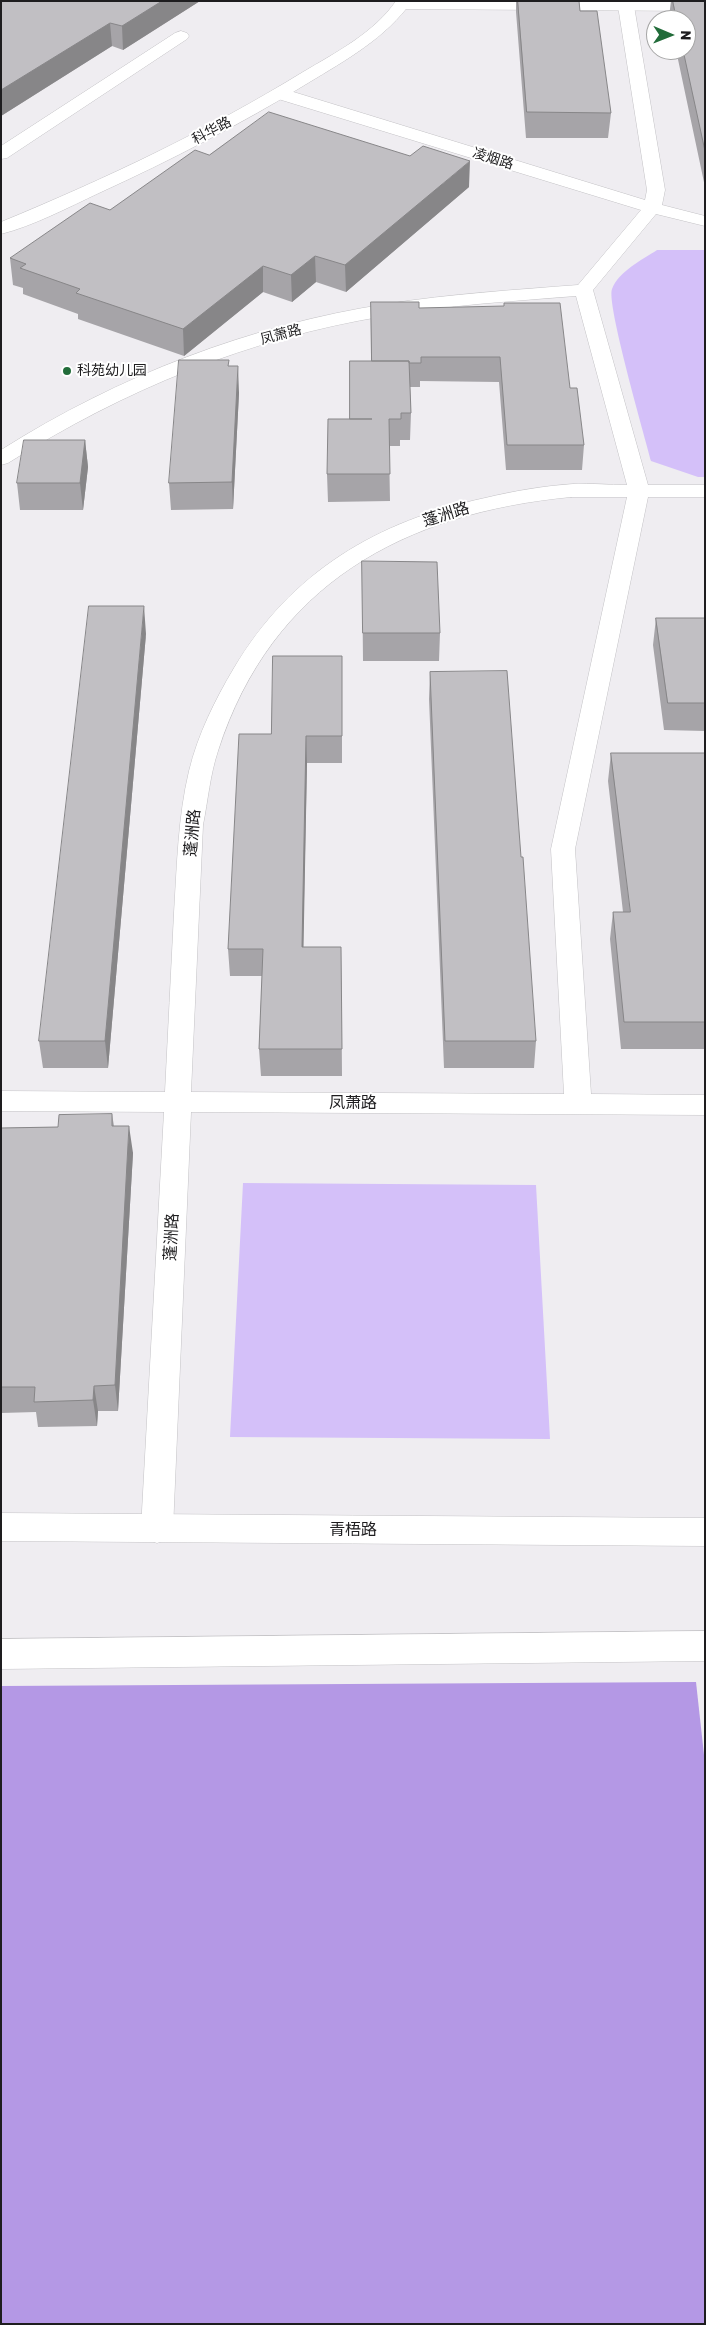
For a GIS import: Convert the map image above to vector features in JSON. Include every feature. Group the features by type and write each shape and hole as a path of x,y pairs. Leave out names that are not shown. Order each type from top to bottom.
{"street":[{"path":"403,4 705,6"},
{"name":"科华路","path":"1,229 141,168 281,94 366,39 403,4"},
{"path":"578,1104 563,849 639,491 584,290 652,208 656,190 626,6"},
{"path":"1,154 181,36"},
{"name":"凌烟路","path":"281,94 652,208 705,221"},
{"name":"凤萧路","path":"1,459 54,425 127,387 214,354 267,338 384,311 467,300 584,290"},
{"name":"蓬洲路","path":"157,1528 191,825 201,769 219,716 244,667 275,621 299,596 327,572 384,538 430,518 496,500 566,491 705,491"},
{"name":"凤萧路","path":"1,1100 705,1105"},
{"name":"青梧路","path":"1,1528 705,1532"},
{"path":"1,1654 705,1646"}],"shaded area":[{"path":"657,250 705,250 705,477 698,477 651,461 615,318 612,289 615,283 625,271"},
{"path":"243,1183 536,1185 550,1439 230,1437"},
{"path":"696,1682 705,1764 705,2324 1,2324 1,1686"}],"building":[{"path":"1,1 162,1 122,26 110,23 1,90"},
{"path":"518,1 579,1 580,11 597,11 611,113 527,112"},
{"path":"673,1 705,1 705,151 685,60 696,60 696,10 675,10"},
{"path":"269,112 410,156 423,146 470,161 345,265 315,256 291,275 263,266 183,329 76,293 80,289 20,268 26,264 10,258 90,203 110,210 195,150 209,155"},
{"path":"371,302 419,302 419,308 504,306 504,303 560,303 570,388 577,388 584,445 507,445 500,357 421,357 421,363 409,363 409,361 372,361"},
{"path":"179,360 229,360 228,366 238,366 232,482 169,483"},
{"path":"350,361 409,361 411,413 401,413 401,419 389,419 390,474 327,474 328,419 350,419"},
{"path":"24,440 85,440 80,483 17,483"},
{"path":"362,561 437,562 440,633 363,633"},
{"path":"89,606 144,606 105,1041 39,1041"},
{"path":"656,618 705,618 705,703 668,703"},
{"path":"273,656 342,656 342,736 306,736 302,947 341,947 342,1049 259,1049 263,949 228,949 239,734 271,734"},
{"path":"507,671 536,1041 445,1041 430,672"},
{"path":"611,753 705,753 705,1022 624,1022 613,912 630,912"},
{"path":"112,1114 112,1126 129,1126 115,1385 94,1386 93,1400 34,1402 35,1387 1,1387 1,1128 58,1127 59,1115"}],"place":[{"name":"科苑幼儿园","path":"67,371"}]}
